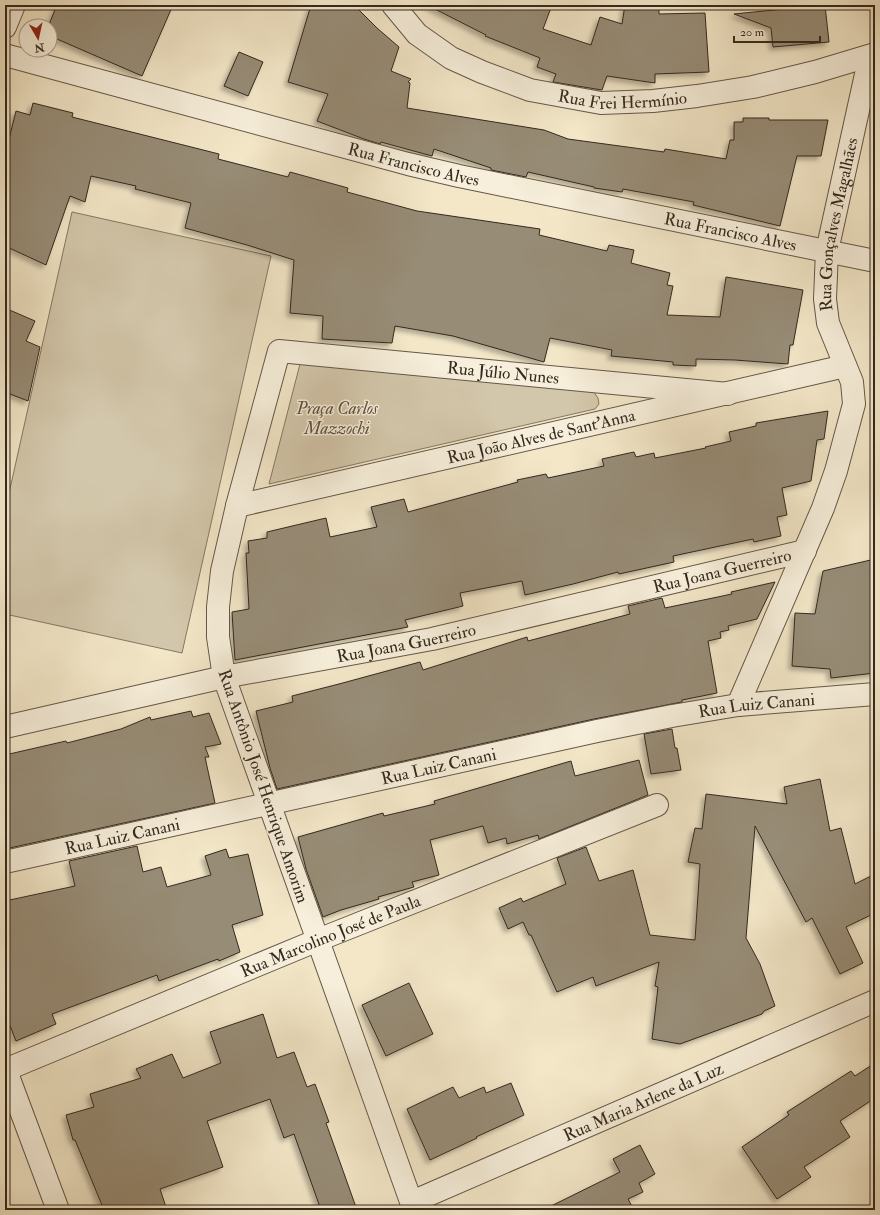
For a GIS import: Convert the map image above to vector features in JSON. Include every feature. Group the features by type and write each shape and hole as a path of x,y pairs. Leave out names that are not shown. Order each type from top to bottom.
{"street":[{"path":"5,27 14,5"},
{"name":"Rua Frei Hermínio","path":"393,5 417,34 451,58 482,72 530,90 601,103 653,101 753,87 815,72 872,55"},
{"name":"Rua Francisco Alves","path":"5,55 401,162 452,174 875,261"},
{"name":"Rua Gonçalves Magalhães","path":"738,705 823,508 836,471 854,404 852,382 828,323 825,299 827,251 872,55"},
{"name":"Rua Júlio Nunes","path":"279,351 728,394"},
{"name":"Rua Antônio José Henrique Amorim","path":"279,351 237,506 222,570 218,607 218,637 224,677 413,1206"},
{"name":"Rua João Alves de Sant'Anna","path":"237,506 845,366"},
{"name":"Rua Joana Guerreiro","path":"5,727 224,677 432,639 805,551"},
{"name":"Rua Luiz Canani","path":"5,862 597,731 672,716 738,705 875,694"},
{"name":"Rua Marcolino José de Paula","path":"5,1069 318,940 657,805"},
{"name":"Rua Maria Arlene da Luz","path":"413,1206 875,1002"},
{"path":"5,1069 58,1210"}],"green space":[{"path":"72,212 271,256 182,653 5,614 5,511"},
{"name":"Praça Carlos Mazzochi","path":"300,364 593,391 598,398 599,404 595,409 269,484"}],"building":[{"path":"57,5 173,5 142,76 58,39 58,18 52,18"},
{"path":"311,5 354,5 399,47 391,71 411,79 408,82 410,83 407,108 544,130 568,139 664,152 665,149 726,159 730,140 734,140 734,122 743,122 743,118 769,118 769,120 828,120 821,156 797,156 780,226 693,205 694,202 623,189 622,192 594,188 528,172 526,177 491,170 491,168 434,149 432,156 381,142 380,144 317,121 328,94 288,82"},
{"path":"427,5 552,5 543,29 591,45 600,17 622,24 625,5 659,5 659,14 705,13 709,72 655,74 655,83 607,76 602,90 553,82 556,74 537,67 540,58 485,36 486,35"},
{"path":"825,5 829,42 773,47 771,28 734,14"},
{"path":"239,52 263,62 248,96 224,86"},
{"path":"33,103 73,113 72,117 219,154 218,159 288,177 290,172 348,188 347,192 417,211 540,229 539,235 607,251 609,245 634,250 631,263 670,273 667,285 673,286 667,315 720,317 726,277 803,290 793,345 790,345 788,364 696,359 696,366 673,365 673,362 611,356 612,350 550,338 544,362 453,336 395,326 392,343 322,339 323,316 290,313 294,260 185,228 191,203 135,189 136,186 91,176 85,202 70,196 46,265 5,246 5,155 16,111 30,115"},
{"path":"5,308 35,321 26,341 40,347 28,401 5,392"},
{"path":"828,411 824,439 817,440 811,481 782,488 787,515 777,517 781,536 754,542 753,539 673,556 674,562 619,574 618,572 525,595 522,581 460,593 463,606 405,620 408,627 235,660 232,612 249,609 246,553 249,553 248,541 267,538 267,532 326,518 330,537 377,527 371,507 404,499 408,512 518,482 517,480 546,474 548,478 604,466 602,459 634,452 636,457 654,453 655,458 706,448 705,447 731,441 729,432 756,426 756,423"},
{"path":"875,559 875,673 831,678 830,669 792,666 795,613 815,614 823,571"},
{"path":"775,582 757,619 728,626 729,630 720,632 721,638 708,641 717,693 682,700 682,702 594,719 277,789 270,768 256,711 293,702 292,696 420,662 423,670 527,637 528,641 630,614 628,606 662,598 665,608 732,594 731,592"},
{"path":"191,711 193,717 209,713 221,744 205,747 209,757 205,757 215,803 5,849 5,755 66,741 67,743 121,729 150,717 151,720"},
{"path":"672,729 681,770 651,774 644,734"},
{"path":"639,760 648,795 539,839 538,835 507,844 506,838 488,843 483,826 430,840 439,875 412,882 414,887 378,897 379,899 323,917 306,869 298,837 383,813 384,816 435,804 434,801 571,761 575,776"},
{"path":"820,779 830,831 841,828 855,884 875,874 875,913 846,927 863,963 840,974 812,918 806,922 755,826 746,938 760,964 775,1006 764,1011 762,1014 680,1044 652,1039 658,987 655,986 659,962 596,986 593,977 557,992 531,935 529,935 523,922 508,929 499,908 521,898 523,902 566,884 557,858 586,847 599,881 633,870 650,935 695,940 700,864 688,862 695,828 702,829 706,794 787,804 784,787"},
{"path":"137,846 143,872 161,867 167,887 211,875 205,856 226,849 229,858 248,854 263,915 232,925 240,952 219,961 218,959 159,981 157,975 52,1014 56,1024 16,1041 5,1013 5,901 75,886 69,861"},
{"path":"409,983 433,1034 386,1056 362,1005"},
{"path":"263,1014 277,1058 294,1052 307,1087 315,1084 329,1122 326,1123 357,1210 321,1210 294,1134 284,1138 270,1099 207,1121 223,1167 160,1189 167,1210 104,1210 75,1140 73,1140 66,1115 94,1107 90,1094 141,1078 136,1069 172,1054 183,1078 221,1063 210,1032"},
{"path":"875,1063 875,1098 840,1121 850,1137 804,1167 811,1177 777,1199 742,1147 789,1115 787,1112 851,1071 855,1076"},
{"path":"511,1083 524,1115 430,1160 407,1109 453,1087 459,1098 484,1087 486,1093"},
{"path":"640,1145 655,1174 639,1183 643,1192 628,1199 634,1210 543,1210 620,1172 613,1159"}]}
